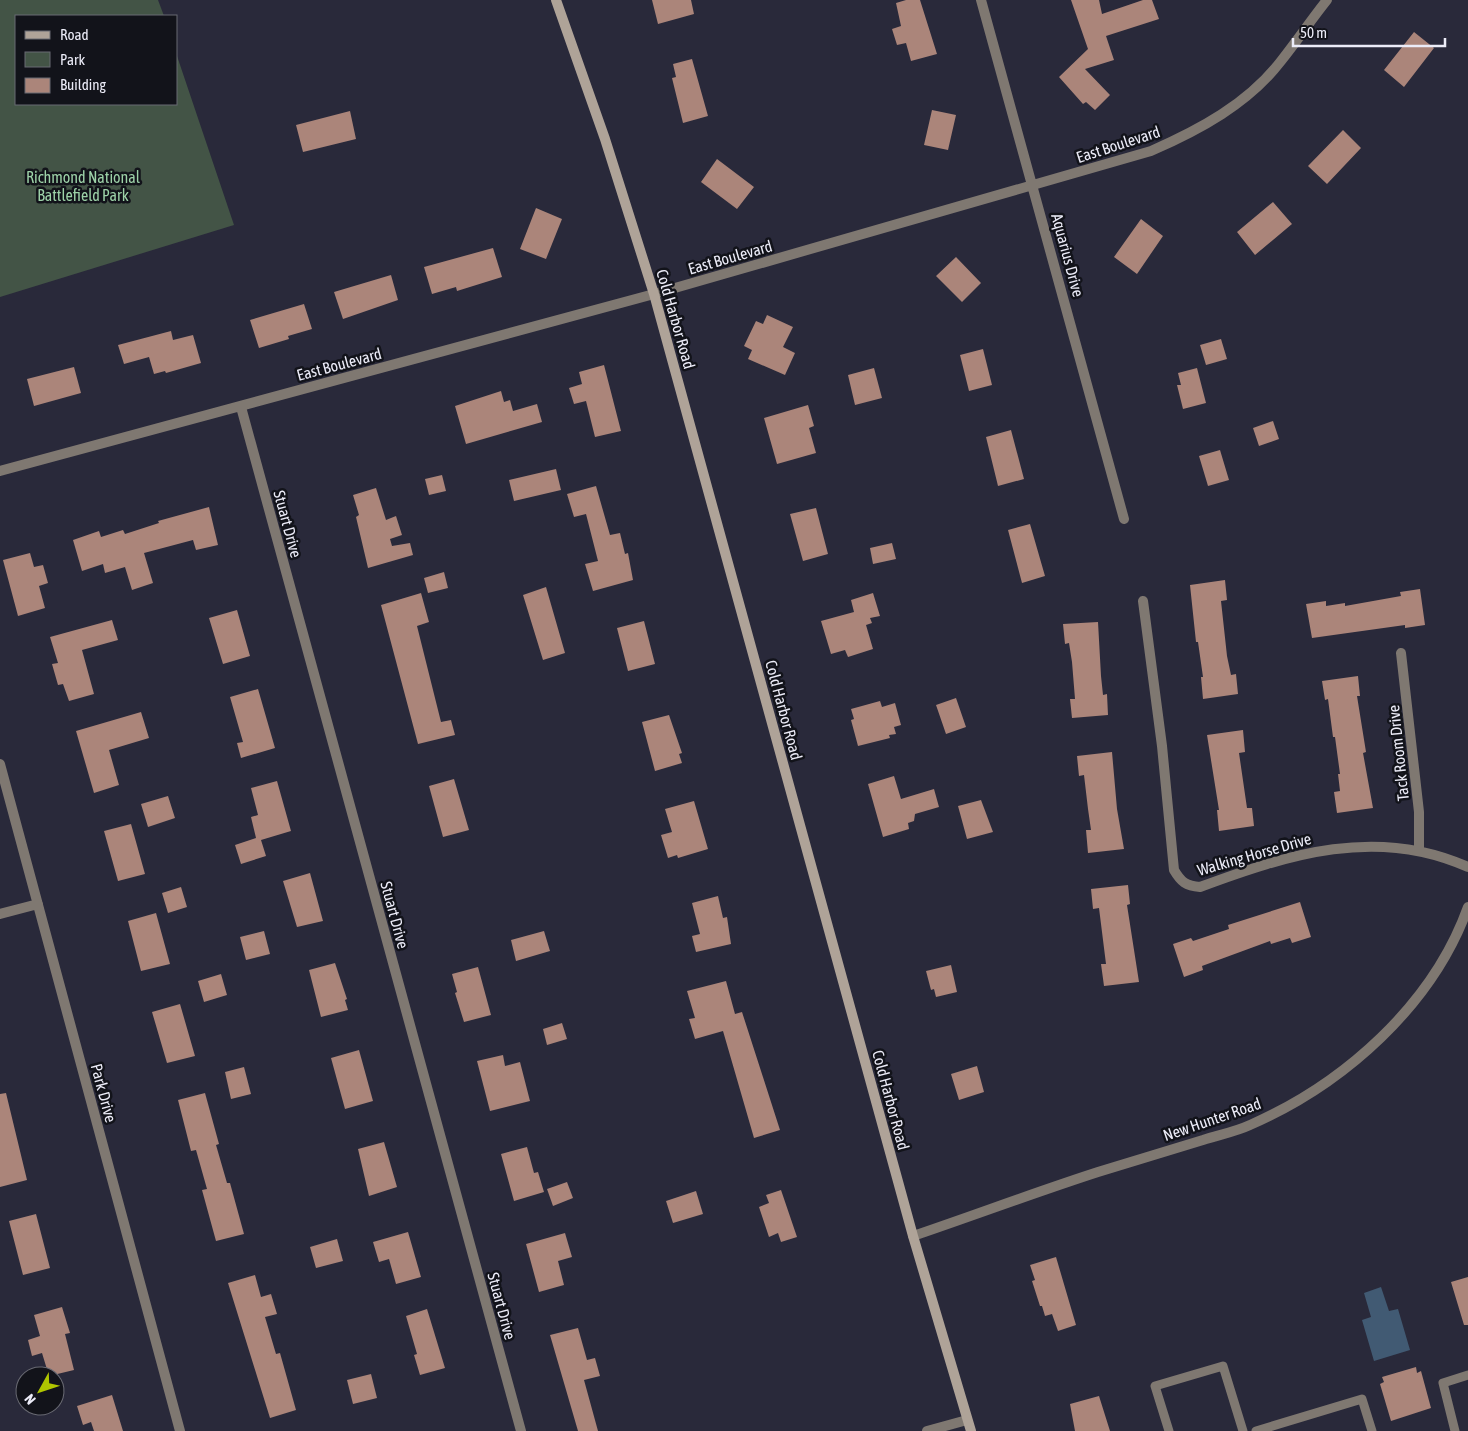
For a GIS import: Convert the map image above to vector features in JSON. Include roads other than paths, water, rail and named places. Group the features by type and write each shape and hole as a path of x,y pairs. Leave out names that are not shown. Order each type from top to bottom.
{"main road":[{"name":"Cold Harbor Road","path":"556,0 605,139 654,294 913,1236 971,1431"}],"street":[{"name":"Aquarius Drive","path":"981,0 1124,518"},
{"name":"East Boulevard","path":"0,472 654,294 1150,151 1192,133 1224,113 1254,90 1280,62 1327,0"},
{"name":"Stuart Drive","path":"241,407 521,1431"},
{"name":"Walking Horse Drive","path":"1143,601 1162,746 1174,870 1180,881 1189,886 1200,887 1275,862 1329,848 1383,845 1419,850 1449,859 1468,868"},
{"name":"Tack Room Drive","path":"1401,652 1419,812 1419,850"},
{"name":"Park Drive","path":"0,764 180,1431"},
{"path":"0,914 38,904"},
{"name":"New Hunter Road","path":"913,1236 1098,1172 1248,1126 1289,1106 1334,1077 1363,1054 1395,1023 1424,988 1448,950 1468,907"},
{"path":"927,1431 967,1420"}],"lane":[{"path":"1169,1431 1155,1386 1223,1366 1243,1431"},
{"path":"1455,1431 1442,1383 1468,1375"},
{"path":"1256,1431 1362,1399 1372,1431"}],"water":[{"path":"1381,1287 1389,1311 1398,1309 1410,1350 1374,1361 1362,1320 1371,1317 1364,1293"}],"park label":[{"name":"Richmond National Battlefield Park","path":"83,186"}]}
